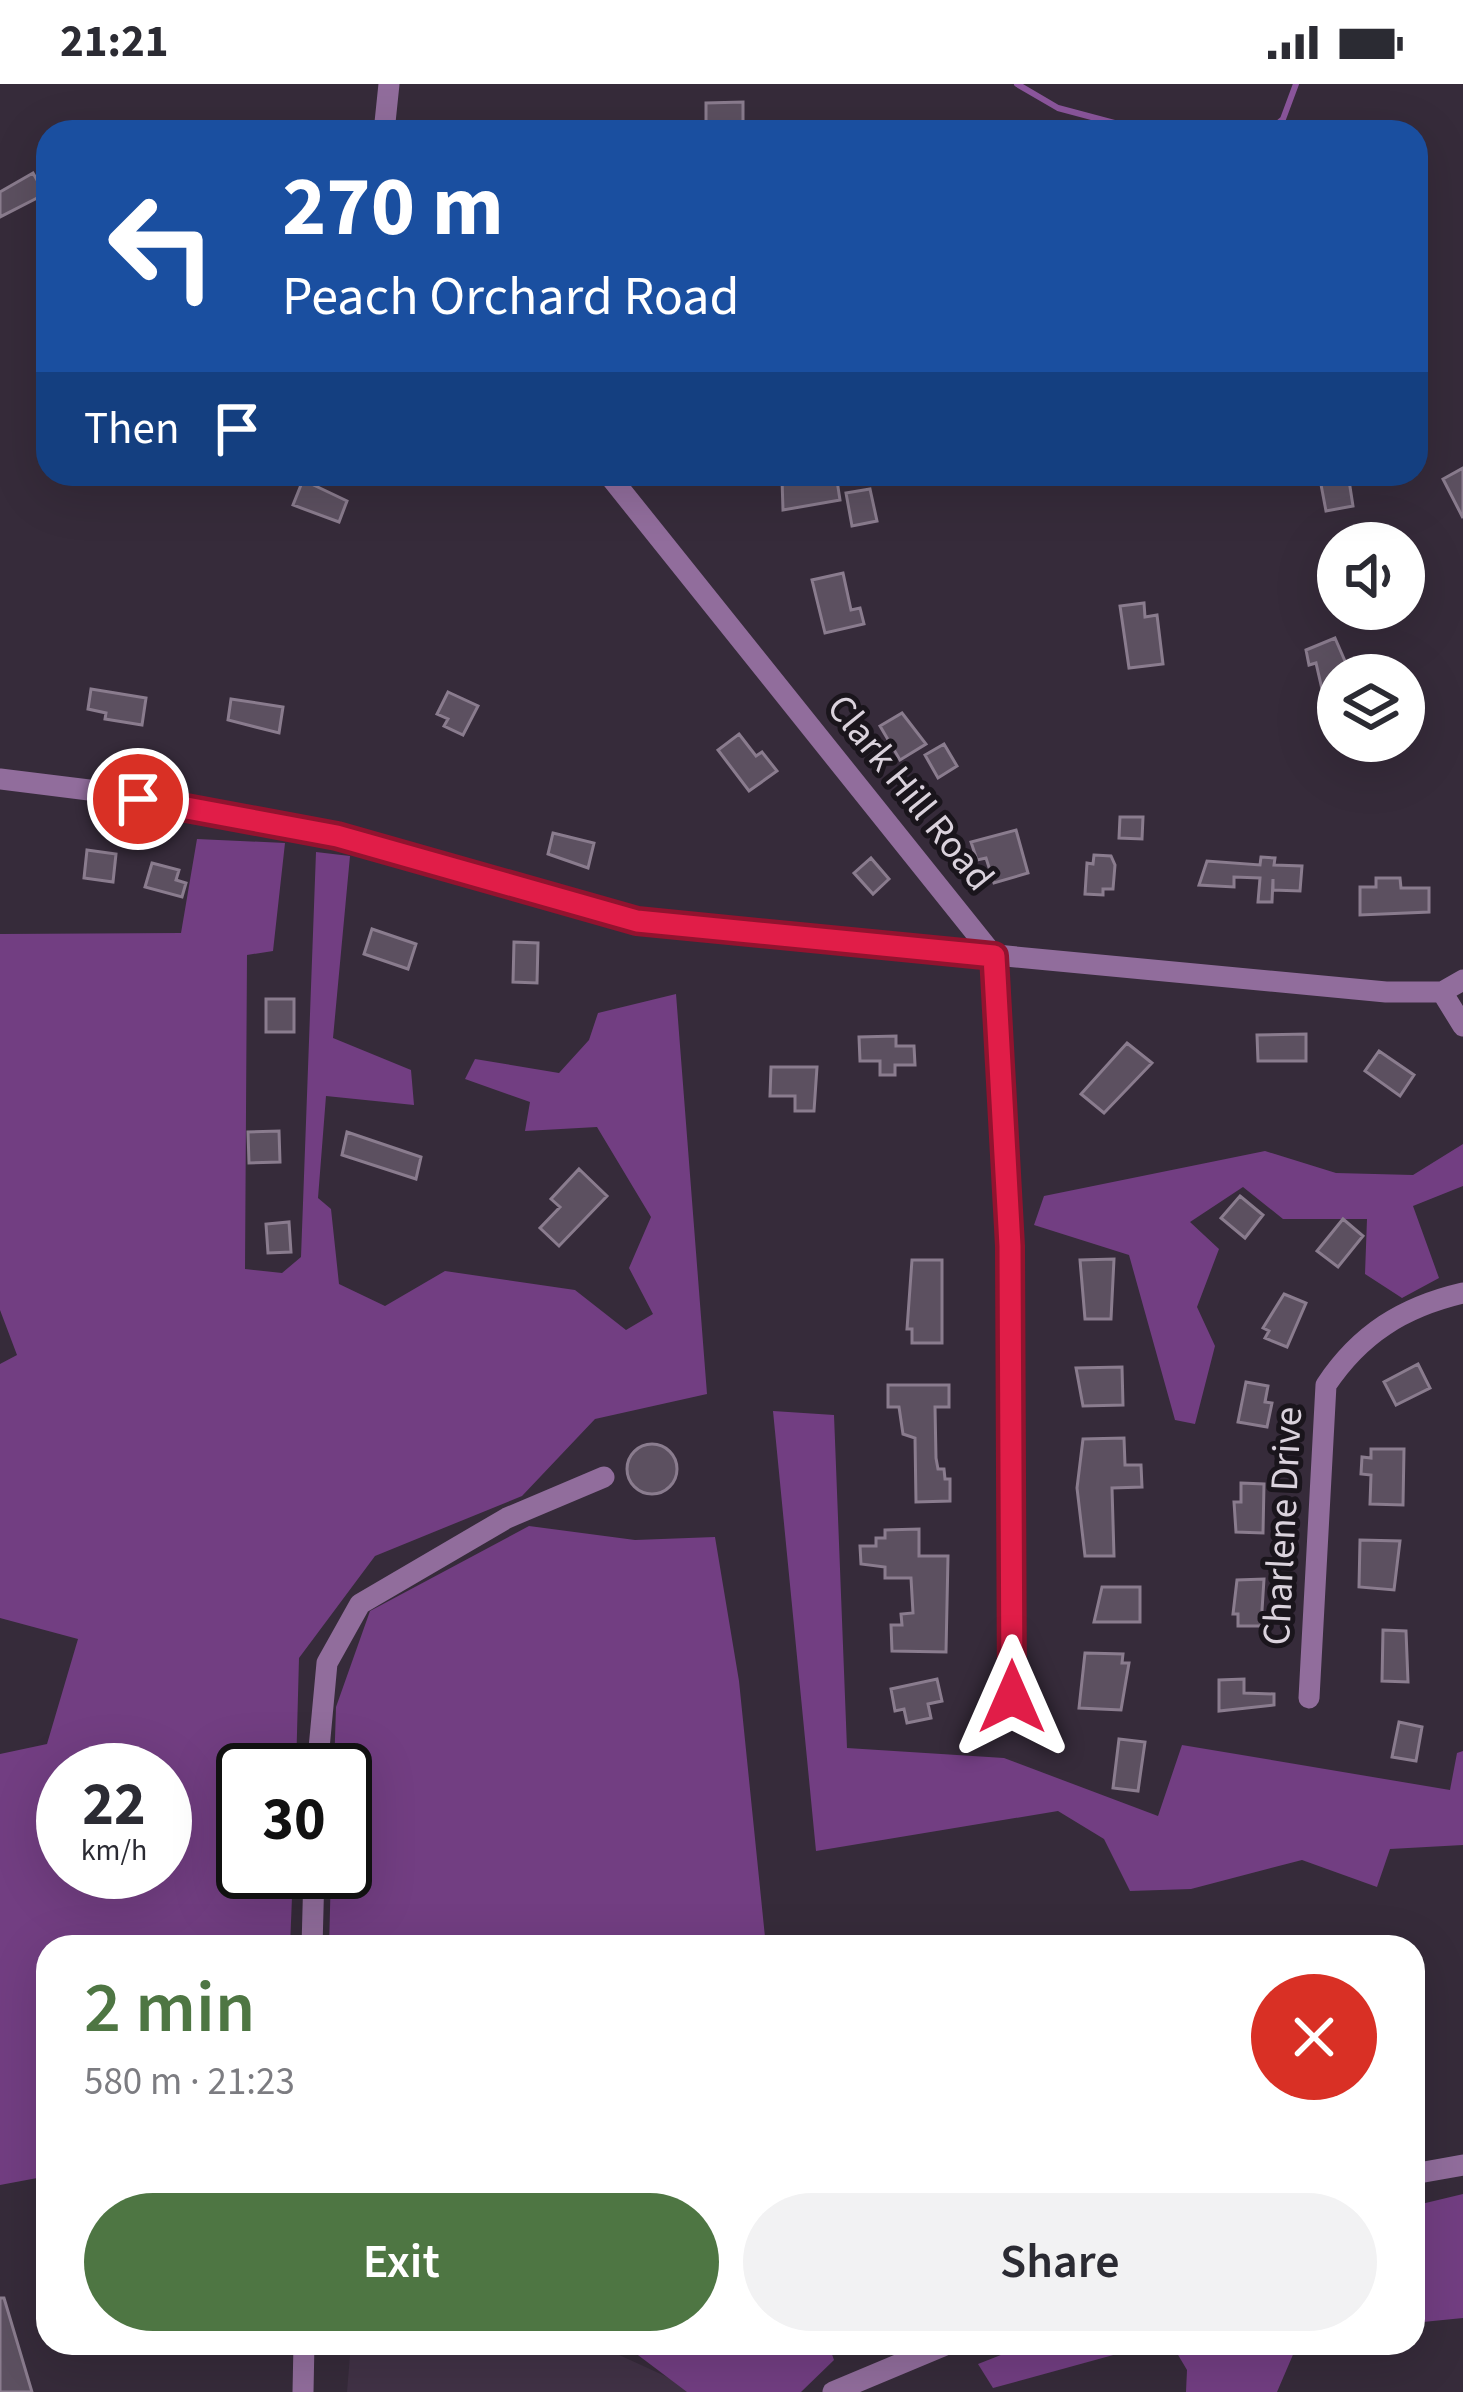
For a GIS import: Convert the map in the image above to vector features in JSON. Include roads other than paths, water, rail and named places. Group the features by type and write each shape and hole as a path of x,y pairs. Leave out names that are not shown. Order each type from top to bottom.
{"street":[{"path":"385,120 389,84"},
{"name":"Clark Hill Road","path":"618,486 994,956"},
{"path":"0,779 97,791 337,836 637,921 1386,992 1442,992 1463,980"},
{"path":"994,956 1010,1246 1012,1697"},
{"path":"1442,992 1463,1026"},
{"name":"Charlene Drive","path":"1310,1698 1326,1385 1350,1349 1388,1320 1463,1293"},
{"path":"320,1743 327,1663 360,1604 507,1518 604,1477"},
{"path":"312,1935 313,1899"},
{"path":"1425,2172 1463,2165"},
{"path":"303,2392 304,2355"},
{"path":"833,2392 921,2355"}],"waterway":[{"path":"1017,84 1058,108 1103,120"},
{"path":"1282,120 1296,84"}]}
